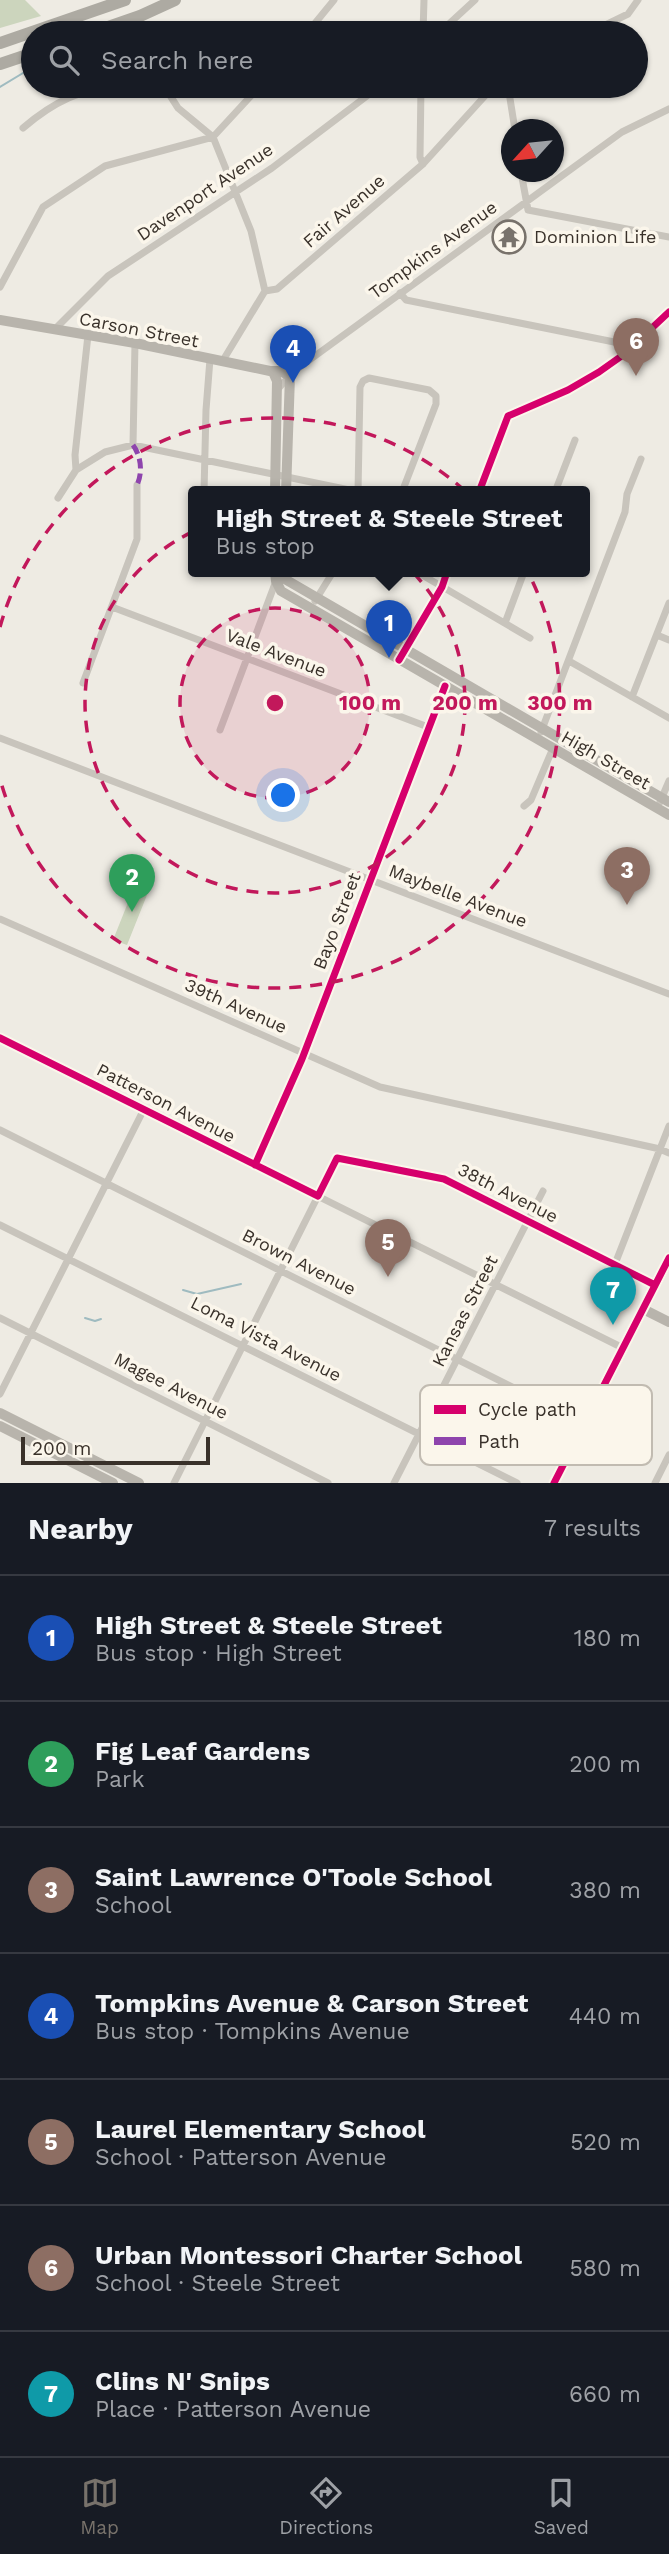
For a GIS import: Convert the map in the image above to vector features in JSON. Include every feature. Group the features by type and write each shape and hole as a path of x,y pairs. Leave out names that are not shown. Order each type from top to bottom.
{"highway":[{"path":"64,21 125,0"},
{"path":"126,21 175,0"},
{"path":"0,43 21,36"},
{"path":"0,64 21,57"}],"street":[{"path":"317,21 334,0"},
{"path":"423,21 424,0"},
{"path":"452,21 475,0"},
{"path":"614,21 628,14 638,0"},
{"path":"23,128 41,112 68,98"},
{"path":"171,98 177,108 213,137 251,231 265,291"},
{"path":"0,287 43,207 105,166 213,137 249,98"},
{"name":"Davenport Avenue","path":"54,331 108,276 272,168 364,98"},
{"path":"421,98 420,157 423,164"},
{"name":"Fair Avenue","path":"222,362 265,291 277,289 423,164 483,98"},
{"path":"510,98 513,119"},
{"name":"Tompkins Avenue","path":"277,390 290,376 400,293 622,132 669,109"},
{"path":"522,182 528,210 669,237"},
{"path":"400,293 406,300 624,344 630,349"},
{"path":"481,486 508,416 583,382 630,349 669,312"},
{"name":"Carson Street","path":"0,320 135,343 272,372"},
{"path":"76,470 75,455 88,335"},
{"path":"133,445 135,343"},
{"path":"204,486 205,410 210,359"},
{"path":"275,486 277,381 272,372 281,371 290,376 286,486"},
{"path":"358,486 360,392 363,381 375,379 429,390 436,396 436,404 404,486"},
{"path":"557,486 575,440"},
{"path":"58,498 76,470 105,452 133,445 331,486"},
{"path":"538,739 625,512 627,494 641,459"},
{"path":"83,683 136,539 137,485"},
{"path":"220,730 279,577"},
{"name":"High Street","path":"279,577 281,591 669,815"},
{"name":"High Street","path":"281,577 666,800"},
{"path":"312,608 330,577"},
{"path":"425,577 530,638"},
{"path":"399,660 445,577"},
{"path":"505,624 522,577"},
{"path":"632,697 669,603"},
{"name":"Vale Avenue","path":"112,607 428,727"},
{"path":"657,635 669,640"},
{"path":"569,661 669,718"},
{"name":"Bayo Street","path":"255,1165 303,1053 444,687"},
{"name":"Maybelle Avenue","path":"0,738 669,994"},
{"path":"524,806 531,800 553,748"},
{"path":"657,808 666,800 669,781"},
{"name":"39th Avenue","path":"0,919 380,1087 669,1153"},
{"name":"Patterson Avenue","path":"0,1038 623,1348"},
{"path":"0,1394 144,1109"},
{"path":"615,1264 669,1126"},
{"name":"Brown Avenue","path":"0,1130 507,1385"},
{"name":"38th Avenue","path":"318,1196 337,1158 444,1179 656,1285"},
{"name":"Kansas Street","path":"444,1385 543,1191"},
{"path":"174,1483 318,1196"},
{"name":"Loma Vista Avenue","path":"0,1225 419,1434"},
{"path":"604,1385 669,1258"},
{"path":"643,1309 669,1322"},
{"name":"Magee Avenue","path":"0,1318 328,1483"},
{"path":"0,1413 139,1483"},
{"path":"0,1426 106,1481 109,1468"},
{"name":"Kansas Street","path":"394,1483 419,1434"},
{"path":"655,1483 669,1455"},
{"name":"Loma Vista Avenue","path":"481,1465 517,1483"},
{"path":"558,1482 565,1465"}],"green space":[{"path":"0,0 25,0 41,16 21,21 0,28"},
{"path":"137,880 151,885 127,945 113,940"}],"waterway":[{"path":"0,87 21,74"},
{"path":"183,1290 197,1294 241,1284"},
{"path":"85,1318 95,1321 101,1319"}],"marked path":[{"path":"133,445 140,464 137,485"}],"cycle path":[{"path":"481,486 508,416 568,390 599,372 623,355 669,312"},
{"path":"399,660 445,577"},
{"path":"255,1165 302,1059 445,686"},
{"path":"0,1038 318,1196 337,1158 444,1179 655,1285"},
{"path":"604,1385 669,1258"},
{"path":"554,1483 563,1465"}],"place":[{"name":"Dominion Life","path":"509,237"},
{"name":"Urban Montessori Charter School","path":"636,376"},
{"name":"Tompkins Avenue & Carson Street","path":"293,383"},
{"name":"High Street & Steele Street","path":"389,658"},
{"name":"Saint Lawrence O'Toole School","path":"627,905"},
{"name":"Fig Leaf Gardens","path":"132,912"},
{"name":"Laurel Elementary School","path":"388,1277"},
{"name":"Clins N' Snips","path":"613,1325"}]}
